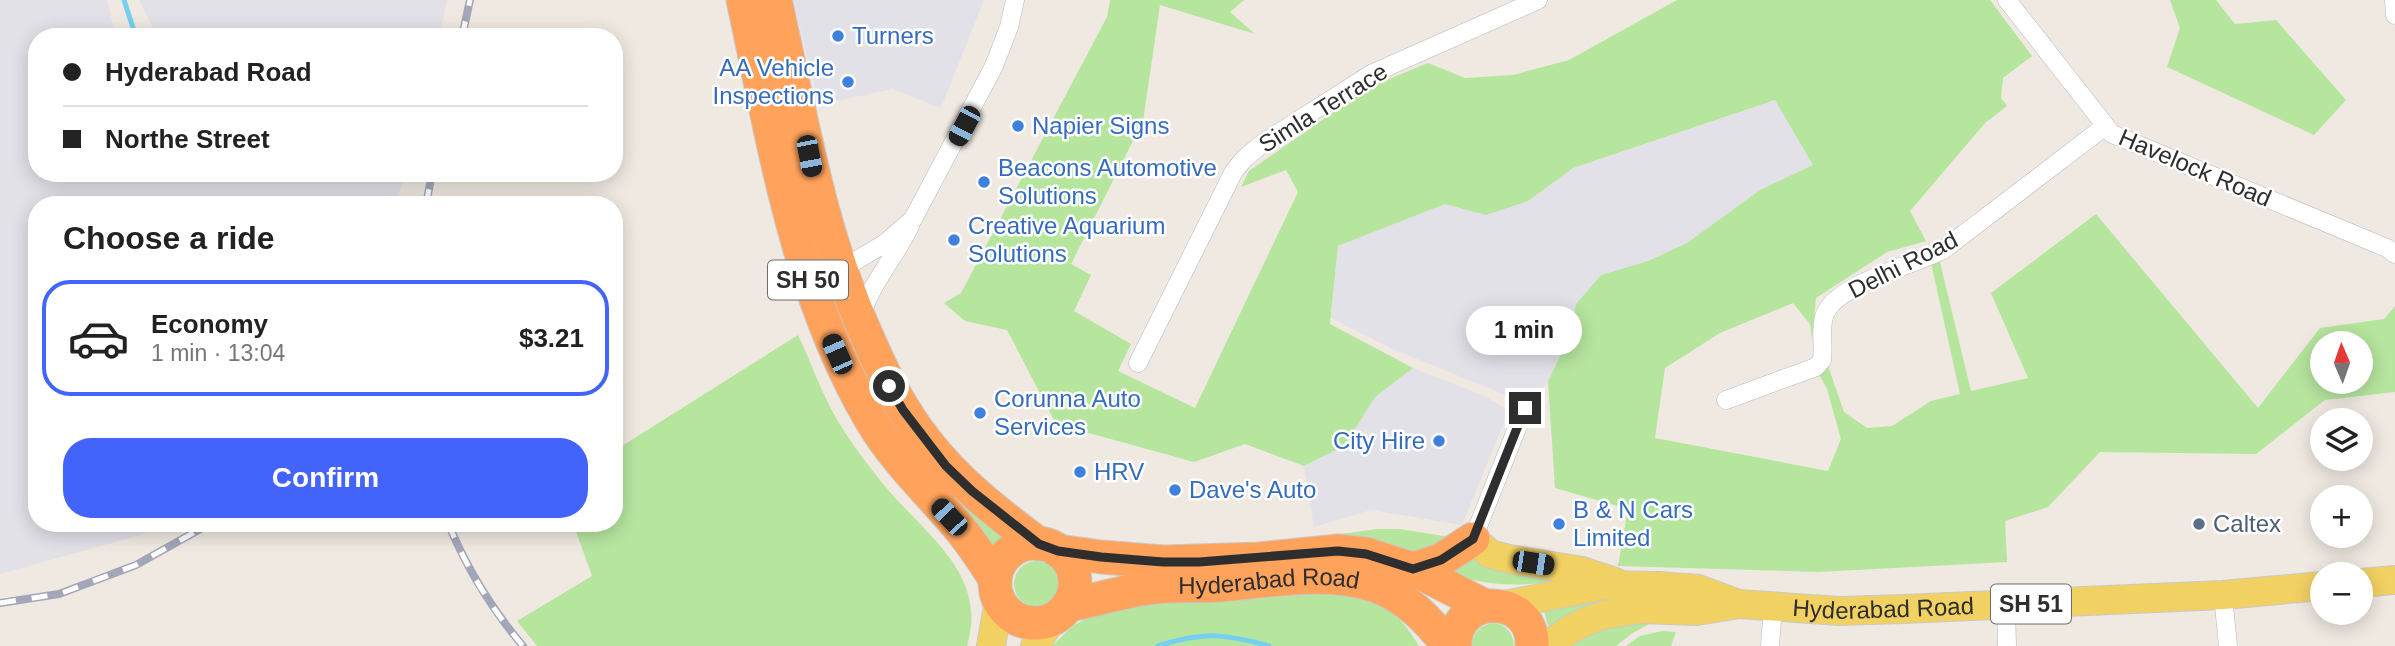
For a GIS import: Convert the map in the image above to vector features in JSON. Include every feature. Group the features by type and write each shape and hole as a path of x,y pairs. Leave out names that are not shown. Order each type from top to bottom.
{"highway":[{"name":"SH 50","path":"743,0 790,215 810,285 848,379 872,422 919,485 955,523 997,590 1006,610 1027,622 1051,624 1075,582 1073,570 1049,547 972,491 925,441 889,386 860,321 825,225 775,0"},
{"path":"1413,569 1441,560 1473,539"},
{"path":"997,590 999,566 1006,556 1016,548 1049,547"},
{"name":"Hyderabad Road","path":"1049,547 1101,557 1199,562 1338,551 1366,554 1413,569 1492,606"},
{"name":"Hyderabad Road","path":"1051,624 1142,589 1327,578 1351,579 1398,596 1424,614 1449,646"},
{"path":"1492,606 1510,608 1525,622 1530,631 1532,646"},
{"name":"SH 51","path":"1455,646 1457,630 1464,619 1473,611 1492,606"}],"main road":[{"path":"1473,539 1490,554 1581,571 1622,585"},
{"path":"2373,582 2395,580"},
{"name":"Hyderabad Road","path":"1492,606 1605,585 1698,589 1739,604"},
{"name":"Hyderabad Road","path":"1548,646 1578,626 1612,613 1640,609 1696,611 1739,604 1839,611 2006,606 2223,595 2310,587"},
{"path":"991,646 997,590"}],"street":[{"path":"860,321 872,287 899,250 994,66 1009,27 1015,0"},
{"name":"Simla Terrace","path":"1138,363 1234,171 1245,158 1263,143 1371,74 1538,0"},
{"name":"Havelock Road","path":"2007,0 2112,134 2375,243 2395,254"},
{"path":"2394,0 2395,15"},
{"name":"Delhi Road","path":"1726,400 1816,367 1822,360 1824,316 1833,301 1884,272 1943,250 2104,127"},
{"path":"810,285 884,244 913,219"},
{"path":"1473,539 1525,408"},
{"path":"2223,595 2228,646"},
{"path":"2006,606 2007,646"},
{"path":"1770,646 1773,607"}],"shaded area":[{"path":"0,0 107,0 114,28 28,28 28,182 402,182 399,196 28,196 28,532 147,532 0,574"},
{"path":"139,0 447,0 441,28 153,28"},
{"path":"793,0 984,0 941,108 892,89 819,105"},
{"path":"1776,100 1814,165 1760,190 1687,243 1648,261 1601,275 1576,304 1572,330 1548,382 1530,405 1395,350 1331,318 1338,246 1445,204 1486,215 1528,201 1572,168"},
{"path":"1413,368 1482,395 1509,410 1462,525 1371,510 1314,527 1304,466 1344,445 1375,396"}],"green space":[{"path":"1110,0 1244,0 1230,12 1255,34 1160,5 1143,121 1071,264 1091,275 1074,311 1131,344 1118,371 1195,408 1298,192 1286,170 1241,187 1249,171 1370,87 1428,63 1465,78 1513,75 1569,60 1677,0 1990,0 2032,56 2003,78 2001,98 2007,106 1985,123 1910,211 1926,241 1887,252 1816,298 1812,339 1810,324 1793,303 1720,333 1665,368 1655,438 1828,471 1841,439 1827,389 1818,373 1828,366 1844,412 1867,428 1892,426 1931,401 1960,394 1930,258 1938,254 1971,391 2028,378 1991,293 2096,214 2258,408 2310,341 2310,394 2373,394 2373,331 2318,331 2320,328 2384,319 2395,306 2395,392 2325,400 2315,408 2310,408 2310,412 2256,454 2100,452 2048,507 2005,521 2007,562 1818,572 1618,566 1628,509 1555,488 1548,382 1572,330 1576,304 1601,275 1648,261 1687,243 1760,190 1813,165 1775,100 1573,168 1528,201 1486,215 1445,204 1338,246 1330,324 1413,368 1375,397 1345,445 1304,466 1245,444 1194,462 1056,424 1007,330 965,321 944,303 961,293 1107,17"},
{"path":"2170,0 2216,0 2235,24 2276,20 2346,100 2314,135 2167,67 2180,28"},
{"path":"851,329 1006,536 992,546 962,515"},
{"path":"798,335 826,398 847,435 883,484 933,538 961,576 969,597 971,620 967,646 537,646 517,621 592,576 576,532 623,532 623,445"},
{"path":"1400,529 1456,538 1422,556 1342,538 1341,534"},
{"path":"1473,553 1577,579 1527,584 1494,583 1446,571"},
{"path":"1037,561 1053,568 1060,584 1053,600 1037,607 1021,600 1014,584 1021,568"},
{"path":"1342,591 1387,609 1403,623 1419,646 1052,646 1073,626 1099,611 1165,598"},
{"path":"1636,594 1568,616 1548,626 1544,611 1573,602"},
{"path":"1649,621 1649,624 1616,646 1567,646 1593,630"},
{"path":"1494,623 1508,630 1514,646 1472,646 1478,630"},
{"path":"1662,631 1676,632 1671,646 1626,646 1640,636"}],"waterway":[{"path":"124,0 133,28"},
{"path":"1158,646 1201,636 1226,637 1269,646"}],"railway":[{"path":"464,28 470,0"},
{"path":"428,196 430,182"},
{"path":"0,603 59,594 136,565 195,532"},
{"path":"452,532 481,588 523,646"}],"place":[{"name":"Turners","path":"838,36"},
{"name":"AA Vehicle Inspections","path":"848,82"},
{"name":"Napier Signs","path":"1018,126"},
{"name":"Beacons Automotive Solutions","path":"984,182"},
{"name":"Creative Aquarium Solutions","path":"954,240"},
{"name":"Corunna Auto Services","path":"980,413"},
{"name":"City Hire","path":"1439,441"},
{"name":"HRV","path":"1080,472"},
{"name":"Dave's Auto","path":"1175,490"},
{"name":"B & N Cars Limited","path":"1559,524"},
{"name":"Caltex","path":"2199,524"}],"route":[{"path":"889,386 925,441 946,466 999,514 1039,544 1058,551 1163,562 1259,559 1338,551 1366,554 1413,569 1441,560 1473,539 1525,408"}]}
